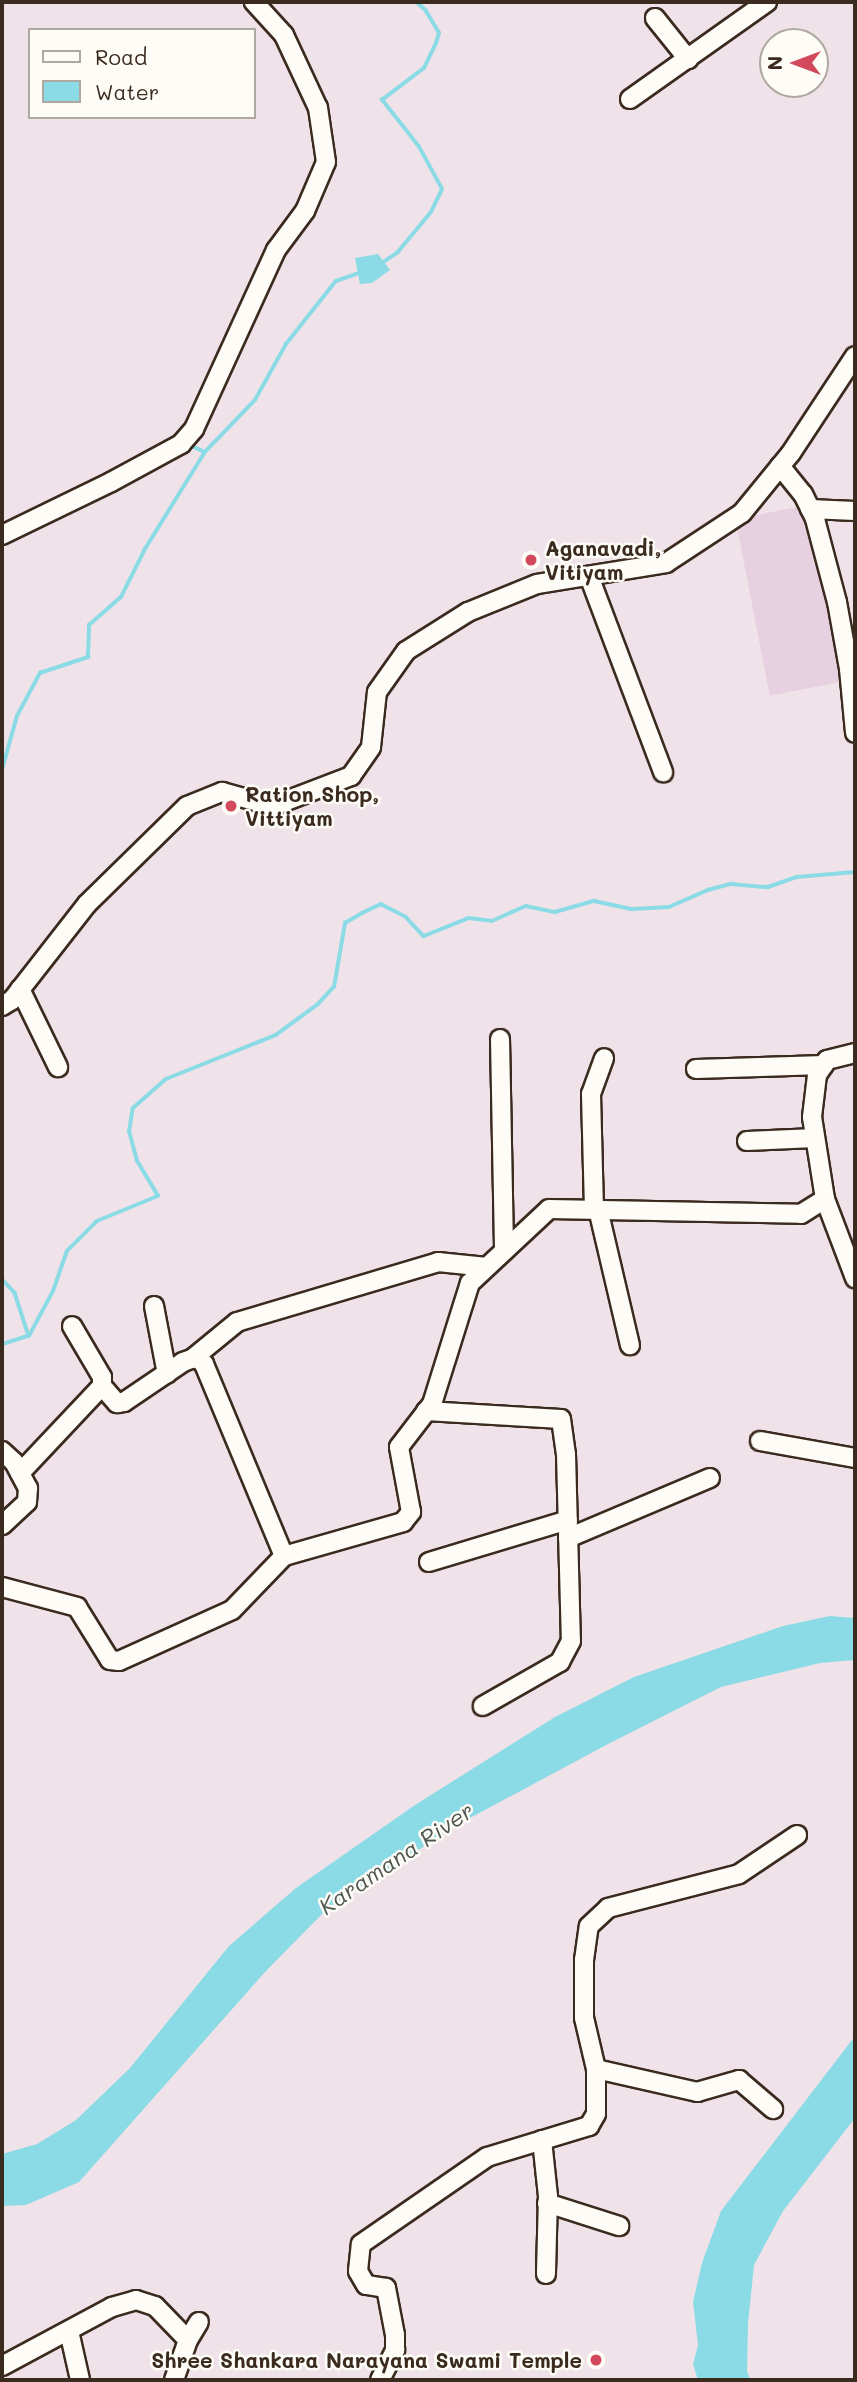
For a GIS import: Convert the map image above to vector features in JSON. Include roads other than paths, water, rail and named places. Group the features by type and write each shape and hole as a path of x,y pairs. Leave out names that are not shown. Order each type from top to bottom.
{"street":[{"path":"2,535 111,482 181,444 194,429 214,391 241,323 276,250 305,211 326,162 318,108 284,35 254,2"},
{"path":"629,99 767,2"},
{"path":"655,18 688,59"},
{"path":"2,1006 20,989 87,904 187,806 222,792 274,806 351,776 371,747 377,692 406,651 468,612 537,584 666,563 742,513 780,466 855,356"},
{"path":"780,466 813,514 839,615 849,669 855,733"},
{"path":"813,514 855,511"},
{"path":"589,576 663,772"},
{"path":"20,989 58,1067"},
{"path":"500,1038 504,1251"},
{"path":"855,1054 827,1060 817,1075 812,1117 825,1199 855,1278"},
{"path":"604,1058 592,1094 596,1209 630,1345"},
{"path":"696,1069 824,1065"},
{"path":"747,1140 815,1138"},
{"path":"2,1587 77,1607 110,1660 119,1661 232,1610 284,1556 403,1522 411,1512 398,1447 432,1404 470,1283 549,1209 801,1214 825,1199"},
{"path":"72,1326 102,1377 102,1386 117,1403 124,1402 192,1359 237,1322 438,1262 487,1267"},
{"path":"154,1306 167,1374"},
{"path":"192,1359 197,1357 204,1364 284,1556"},
{"path":"20,1473 102,1386"},
{"path":"426,1411 561,1419 566,1454 571,1641 560,1662 483,1706"},
{"path":"760,1441 855,1458"},
{"path":"2,1451 28,1488 27,1502 2,1525"},
{"path":"429,1562 568,1529 710,1478"},
{"path":"380,2380 395,2350 396,2335 386,2288 366,2285 358,2271 361,2244 487,2157 589,2126 596,2114 596,2069 584,2018 584,1960 589,1926 608,1908 738,1874 797,1835"},
{"path":"596,2069 697,2092 739,2080 773,2109"},
{"path":"542,2140 547,2203 546,2274"},
{"path":"547,2203 618,2226"},
{"path":"2,2366 113,2307 136,2300 155,2306 188,2340"},
{"path":"174,2380 188,2340 200,2322"},
{"path":"69,2331 80,2380"}],"water":[{"path":"378,254 390,270 372,283 360,284 355,258"},
{"name":"Karamana River","path":"830,1616 855,1618 855,1660 820,1663 721,1687 457,1825 328,1908 265,1972 79,2182 26,2205 2,2206 2,2154 37,2144 76,2120 130,2068 229,1946 296,1888 415,1805 555,1717 634,1677 783,1626"},
{"path":"855,2036 855,2118 783,2211 754,2265 748,2324 747,2371 750,2380 698,2380 693,2364 698,2345 693,2302 702,2263 721,2211"}],"waterway":[{"path":"382,263 397,253 431,212 442,189 419,147 382,100 424,68 436,43 439,33 426,11 416,2"},
{"path":"2,770 17,716 40,673 88,657 89,625 121,597 145,549 205,452 255,400 286,344 336,281 362,272"},
{"path":"192,446 205,452"},
{"path":"29,1336 53,1291 67,1251 97,1221 158,1196 137,1161 129,1132 133,1108 166,1079 276,1035 318,1004 334,987 345,923 362,913 381,904 406,917 424,936 469,918 492,921 526,906 555,912 594,901 632,909 669,907 708,890 731,884 768,887 797,877 855,872"},
{"path":"2,1279 15,1293 29,1336 2,1345"}],"place":[{"name":"Aganavadi, Vitiyam","path":"531,560"},
{"name":"Ration Shop, Vittiyam","path":"231,806"},
{"name":"Shree Shankara Narayana Swami Temple","path":"596,2360"}]}
